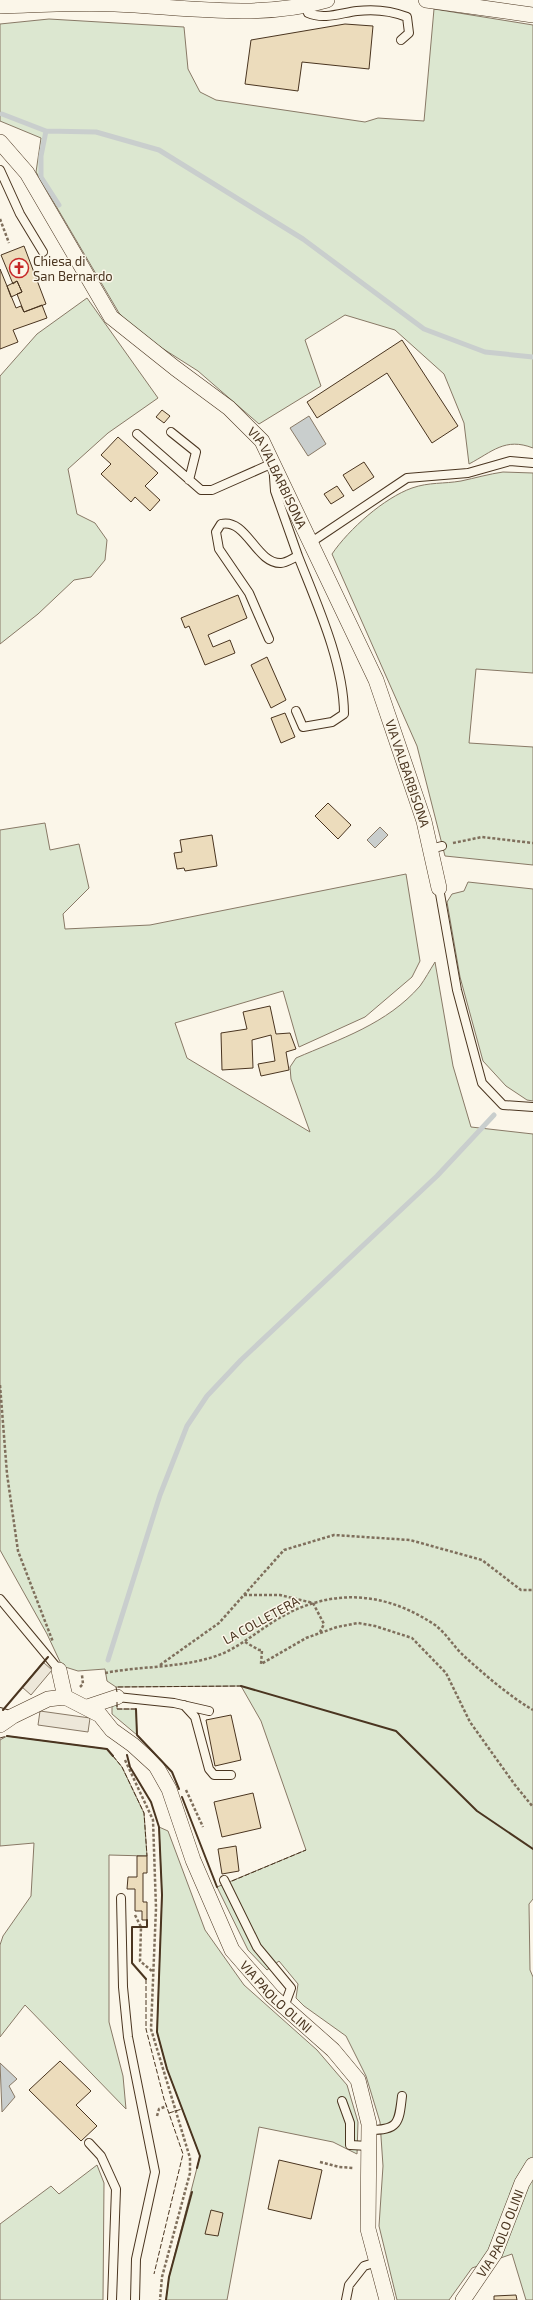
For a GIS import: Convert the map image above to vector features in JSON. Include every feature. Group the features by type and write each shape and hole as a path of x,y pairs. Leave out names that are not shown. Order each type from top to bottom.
{"street":[{"path":"0,6 67,2 228,5 266,11 327,0"},
{"path":"426,0 484,4 533,15"},
{"name":"VIA VALBARBISONA","path":"0,142 27,174 72,247 111,317 175,368 229,408 262,441 376,680 436,847 439,888"},
{"path":"59,1670 65,1697"},
{"path":"0,1725 7,1714 48,1699 65,1697 93,1711 117,1697"},
{"name":"VIA PAOLO OLINI","path":"93,1711 112,1730 156,1766 169,1789 193,1860 232,1950 284,2007 333,2050 358,2080 369,2130 368,2229 387,2300"},
{"name":"VIA PAOLO OLINI","path":"463,2300 495,2253 522,2183 533,2165"}],"lane":[{"path":"305,3 308,13 315,16 332,16 359,11 393,12 407,17 409,33 401,40"},
{"path":"0,170 20,214 43,252"},
{"path":"171,432 196,452 189,480"},
{"path":"137,434 201,490 212,490 273,463 275,491 298,556 323,618 342,685 344,714 332,722 303,727 296,711"},
{"path":"310,543 407,478 468,473 510,461 533,463"},
{"path":"268,639 249,593 219,550 217,528 221,524 230,524 250,538 265,559 281,563 298,556"},
{"path":"439,888 457,990 482,1083 503,1105 533,1107"},
{"path":"0,1599 59,1670"},
{"path":"117,1697 184,1705 209,1710"},
{"path":"184,1705 195,1717 209,1769 214,1775 231,1775"},
{"path":"224,1880 257,1946 291,1988 284,2007"},
{"path":"121,1898 123,1987 128,2037 155,2172 136,2259 135,2300"},
{"path":"369,2130 386,2130 394,2126 400,2118 402,2096"},
{"path":"342,2101 350,2123 350,2145 369,2146"},
{"path":"89,2144 101,2156 116,2188 112,2300"},
{"path":"346,2300 349,2285 364,2266 377,2262"}],"path":[{"path":"0,219 9,243"},
{"path":"436,847 482,837 533,843"},
{"path":"0,1385 7,1474 18,1551 54,1643"},
{"path":"159,1666 219,1623 284,1550 334,1535 417,1542 482,1560 521,1590 533,1590"},
{"path":"244,1595 280,1595 313,1603 324,1624 319,1633"},
{"name":"LA COLLETERA","path":"105,1673 214,1657 245,1642 277,1620 313,1603 343,1596 375,1598 397,1606 436,1626 464,1656 520,1703 533,1710"},
{"path":"245,1642 259,1650 262,1650 261,1664 306,1638 337,1627 358,1623 375,1626 412,1638 446,1673 470,1722 514,1785 533,1807"},
{"path":"124,1759 153,1820 156,1908 151,2029 163,2073 186,2142 191,2168 162,2277 160,2300"},
{"path":"135,1915 140,1927 140,1961 153,1973"},
{"path":"320,2162 339,2167 369,2168"}],"green space":[{"path":"434,9 533,25 533,448 514,444 499,447 469,464 464,423 444,374 395,330 345,315 305,340 321,386 259,424 198,371 135,331 119,313 36,172 41,138 0,121 0,24 49,19 184,27 188,69 200,92 216,100 365,122 378,118 424,121"},
{"path":"87,298 158,398 108,433 68,469 77,514 95,523 107,540 105,560 91,577 74,580 38,614 0,644 0,376 37,334"},
{"path":"503,472 533,473 533,673 476,669 469,743 533,747 533,865 445,856 417,746 332,554 339,544 368,515 401,493 424,485 461,481"},
{"path":"45,823 50,850 79,844 89,888 63,914 65,929 150,925 406,874 420,961 412,977 365,1017 299,1047 283,991 175,1023 187,1058 310,1132 291,1079 290,1067 296,1058 346,1037 393,1011 420,986 435,962 453,1066 471,1127 533,1134 533,1899 529,1904 530,1970 533,1977 533,2300 526,2300 512,2254 472,2268 449,2300 397,2300 379,2226 383,2166 380,2122 366,2076 346,2036 304,2006 296,1998 298,1984 279,1961 267,1970 248,1950 217,1887 306,1850 261,1721 241,1686 116,1687 107,1681 105,1669 78,1671 62,1666 47,1634 0,1550 0,830"},
{"path":"468,882 533,889 533,1101 527,1100 506,1086 483,1061 460,977 447,902 452,894 464,891"},
{"path":"117,1697 117,1709 136,1709 137,1735 112,1714 112,1703"},
{"path":"7,1736 107,1749 122,1767 144,1813 147,1856 109,1855 109,2022 123,2076 126,2109 25,2005 0,2037 0,1945 3,1936 31,1896 34,1843 0,1846 0,1740"},
{"path":"159,1827 168,1831 205,1930 244,1985 317,2050 347,2085 358,2122 357,2154 333,2142 259,2127 227,2300 166,2300 169,2277 200,2156 167,2069 157,2032 162,1895"},
{"path":"97,2165 104,2183 103,2300 0,2300 0,2224 51,2186 59,2194"}],"shaded area":[{"path":"309,416 326,444 308,456 290,428"},
{"path":"380,827 388,835 375,848 367,840"},
{"path":"43,1662 52,1670 31,1695 22,1687"},
{"path":"40,1711 90,1718 88,1732 38,1725"},
{"path":"0,2063 17,2079 9,2086 15,2097 2,2112"}],"building":[{"path":"345,24 373,26 369,69 302,62 298,91 245,84 251,40"},
{"name":"Chiesa di San Bernardo","path":"24,246 46,304 24,312 17,294 22,292 17,281 13,284 1,255"},
{"path":"0,269 16,308 21,306 24,312 42,305 47,318 13,330 18,342 0,349"},
{"path":"17,281 22,292 11,297 7,286"},
{"path":"402,340 458,426 432,443 387,373 317,418 307,402"},
{"path":"162,410 170,416 164,423 156,417"},
{"path":"118,437 158,473 145,486 160,500 150,511 135,497 131,502 101,474 111,464 101,455"},
{"path":"364,462 374,477 353,491 343,475"},
{"path":"337,486 344,496 331,504 324,494"},
{"path":"238,595 247,618 208,635 213,647 230,640 235,653 205,665 189,626 185,628 181,618"},
{"path":"267,657 286,700 271,708 251,665"},
{"path":"285,713 295,737 281,743 271,718"},
{"path":"328,803 351,825 338,839 315,816"},
{"path":"212,835 217,866 185,871 184,868 177,869 174,853 182,852 180,840"},
{"path":"270,1006 276,1034 290,1033 296,1049 286,1052 289,1070 261,1076 258,1064 275,1061 271,1035 252,1040 253,1068 222,1070 221,1033 247,1029 243,1012"},
{"path":"231,1715 241,1760 215,1766 206,1720"},
{"path":"253,1793 261,1828 222,1837 214,1802"},
{"path":"236,1846 239,1871 222,1874 218,1849"},
{"path":"137,1856 147,1856 147,1873 143,1873 143,1902 147,1902 147,1920 142,1920 142,1911 135,1911 135,1889 127,1889 128,1877 137,1877"},
{"path":"60,2061 91,2091 76,2105 97,2126 81,2141 29,2090"},
{"path":"279,2160 322,2170 311,2219 268,2209"},
{"path":"211,2210 223,2213 218,2236 205,2234"},
{"path":"516,2295 517,2300 494,2300 494,2296"}],"waterway":[{"path":"2,114 46,131 96,132 159,150 303,239 424,329 485,352 533,357"},
{"path":"46,131 41,156 41,177 59,205"},
{"path":"108,1660 160,1495 187,1426 207,1396 241,1360 437,1176 494,1115"}],"fence":[{"path":"117,1692 116,1687 241,1686"},
{"path":"117,1702 117,1709 136,1709"},
{"path":"0,1738 7,1736"},
{"path":"113,1756 122,1767 144,1813 147,1856"},
{"path":"232,1881 306,1850"},
{"path":"146,1979 146,2029 164,2099 183,2154 154,2274"},
{"path":"169,2113 182,2109"}],"wall":[{"path":"3,1710 48,1657"},
{"path":"241,1686 396,1731 477,1811 533,1849"},
{"path":"136,1709 137,1735 172,1772 179,1789"},
{"path":"7,1736 107,1749 113,1756"},
{"path":"127,1755 130,1767 151,1802 159,1827 162,1895 157,2032 167,2069 200,2156 197,2168"},
{"path":"182,1797 217,1887"},
{"path":"146,1979 132,1963 132,1927 147,1927 147,1920"},
{"path":"166,2300 169,2277 192,2192"}],"place":[{"name":"Chiesa di San Bernardo","path":"19,268"}]}
